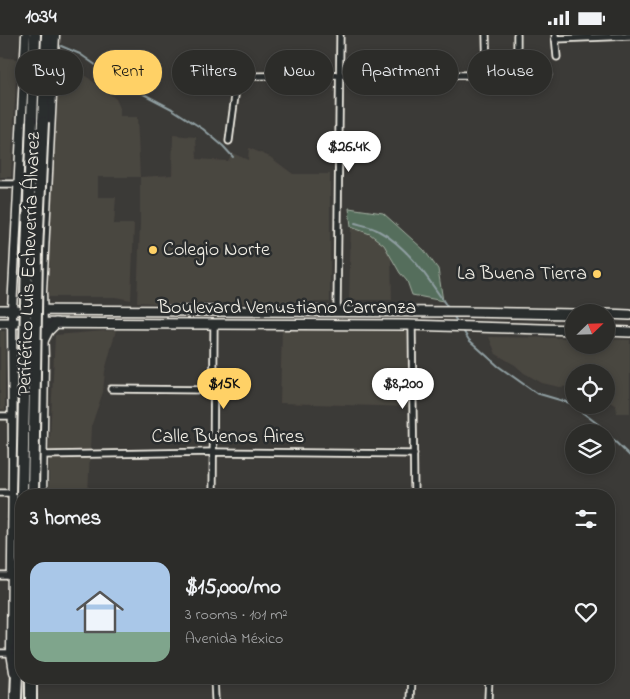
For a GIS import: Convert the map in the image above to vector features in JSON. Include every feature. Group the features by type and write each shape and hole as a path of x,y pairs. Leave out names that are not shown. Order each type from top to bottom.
{"highway":[{"name":"Periférico Luis Echeverría Álvarez","path":"33,489 37,251 35,35"},
{"name":"Periférico Luis Echeverría Álvarez","path":"17,489 26,253 46,35"},
{"path":"31,684 31,699"}],"main road":[{"name":"Boulevard Venustiano Carranza","path":"0,310 565,314"},
{"path":"615,315 630,315"},
{"name":"Boulevard Venustiano Carranza","path":"0,323 412,326 565,330"},
{"path":"43,341 48,331 56,323"},
{"path":"615,331 630,332"}],"street":[{"path":"17,489 12,416 12,288 26,35"},
{"name":"Periférico Luis Echeverría Álvarez","path":"42,489 44,359 42,290 55,35"},
{"path":"337,311 340,35"},
{"path":"486,35 486,50"},
{"path":"517,35 517,50"},
{"path":"557,57 555,37 630,36"},
{"path":"229,141 237,81 243,78 258,76 468,74"},
{"path":"0,184 18,184"},
{"path":"12,288 24,300 34,298 42,290"},
{"path":"213,489 214,325"},
{"path":"412,326 414,489"},
{"path":"13,343 21,334 31,333 39,340 44,359"},
{"path":"111,389 213,390"},
{"path":"0,416 12,416"},
{"name":"Calle Buenos Aires","path":"42,455 213,452 414,454"},
{"path":"0,493 15,494"},
{"path":"0,576 15,576"},
{"path":"15,591 11,653 16,695"},
{"path":"0,653 11,653"},
{"path":"214,684 215,699"},
{"path":"411,699 412,684"},
{"path":"488,699 489,684"}],"shaded area":[{"path":"0,57 15,59 15,95 11,177 0,177"},
{"path":"83,75 93,82 93,95 111,95 116,99 120,108 120,117 137,117 140,177 98,177 98,197 116,197 114,224 134,224 131,300 115,297 48,297 56,95 83,95"},
{"path":"173,135 196,137 197,159 228,161 232,153 248,160 249,148 270,157 293,174 330,174 330,302 169,304 137,302 140,177 172,175"},
{"path":"351,227 370,234 384,245 391,255 392,300 349,300"},
{"path":"282,329 407,331 410,407 280,403"},
{"path":"116,330 105,371 103,392 91,427 88,489 49,489 55,335"},
{"path":"0,331 5,331 5,410 0,409"},
{"path":"489,337 565,338 565,354 615,354 615,339 630,340 630,413 617,413 615,405 615,364 565,364 565,387 559,387 542,383 496,354"}],"green space":[{"path":"349,208 383,213 424,250 438,269 443,301 412,295 407,281 400,273 384,245 370,234 351,227"}],"waterway":[{"path":"61,46 80,54 117,80 172,109 203,129 233,157"},
{"path":"355,223 377,230 399,245 417,265 448,308"},
{"path":"452,314 458,323"},
{"path":"462,329 469,340 498,366 536,393 570,403 598,424"},
{"path":"615,442 630,456"}],"place":[{"name":"Colegio Norte","path":"153,250"},
{"name":"La Buena Tierra","path":"597,274"}]}
